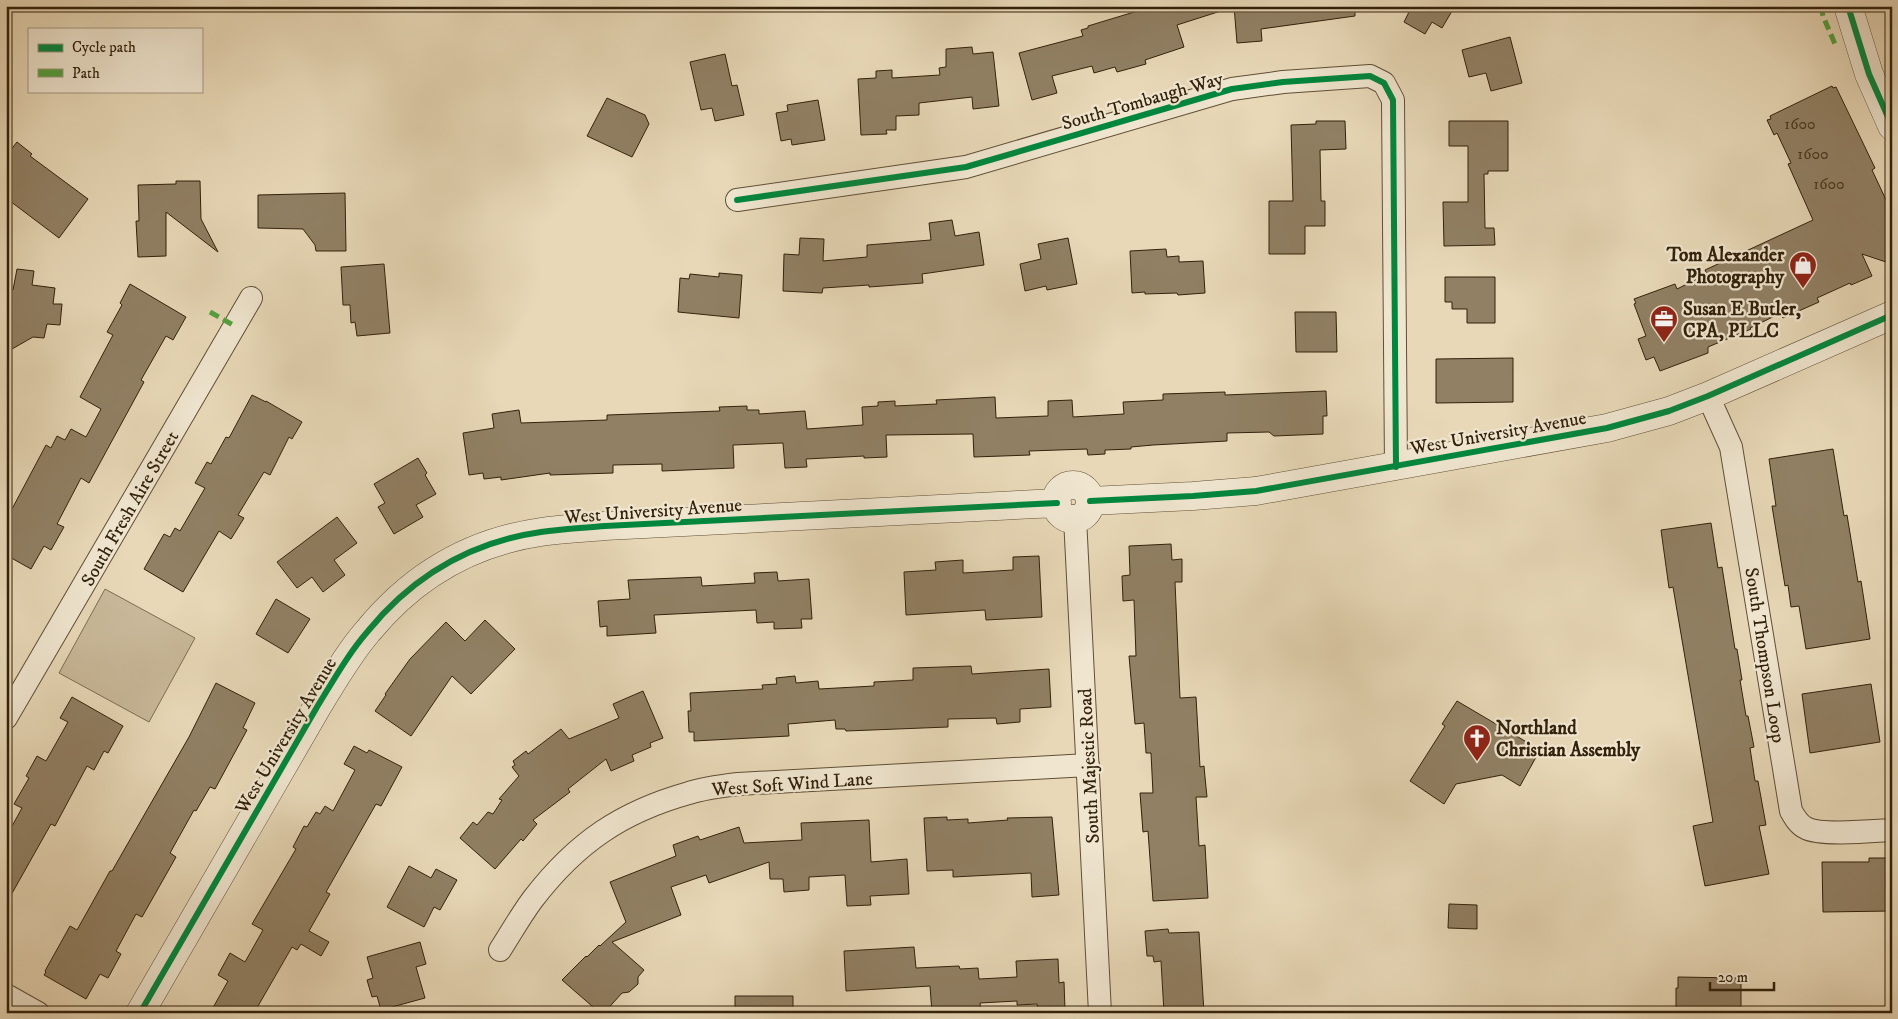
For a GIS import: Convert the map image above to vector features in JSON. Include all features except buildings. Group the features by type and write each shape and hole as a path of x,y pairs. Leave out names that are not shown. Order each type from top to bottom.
{"street":[{"path":"1848,6 1869,74 1892,126"},
{"name":"South Tombaugh Way","path":"737,200 966,167 1232,90 1283,82 1370,76 1384,83 1393,100 1396,466"},
{"name":"South Fresh Aire Street","path":"6,718 251,298"},
{"name":"West University Avenue","path":"140,1013 344,664 367,632 394,602 416,583 441,566 501,541 541,532 605,526 1074,507 1256,491 1607,428 1669,411 1708,396 1892,315"},
{"name":"South Thompson Loop","path":"1708,396 1731,447 1792,811 1798,822 1807,829 1823,831 1892,830"},
{"name":"South Majestic Road","path":"1074,507 1100,1013"},
{"name":"West Soft Wind Lane","path":"500,950 533,899 569,857 600,831 661,801 691,792 738,784 1088,765"},
{"path":"6,995 38,1013"}],"shaded area":[{"path":"105,589 195,638 149,722 59,673"}],"marked path":[{"path":"1821,6 1823,16 1835,44"},
{"path":"210,312 235,326"}],"cycle path":[{"path":"1848,6 1869,74 1892,126"},
{"path":"737,200 966,167 1232,89 1283,82 1370,76 1384,83 1393,100 1396,467"},
{"path":"1090,501 1256,491 1607,428 1669,411 1708,396 1892,315"},
{"path":"140,1013 347,658 385,611 424,578 445,565 467,553 491,544 515,537 557,530 1057,503"}],"place":[{"name":"Tom Alexander Photography","path":"1803,289"},
{"name":"Susan E Butler, CPA, PLLC","path":"1664,343"},
{"name":"Northland Christian Assembly","path":"1477,762"}]}
